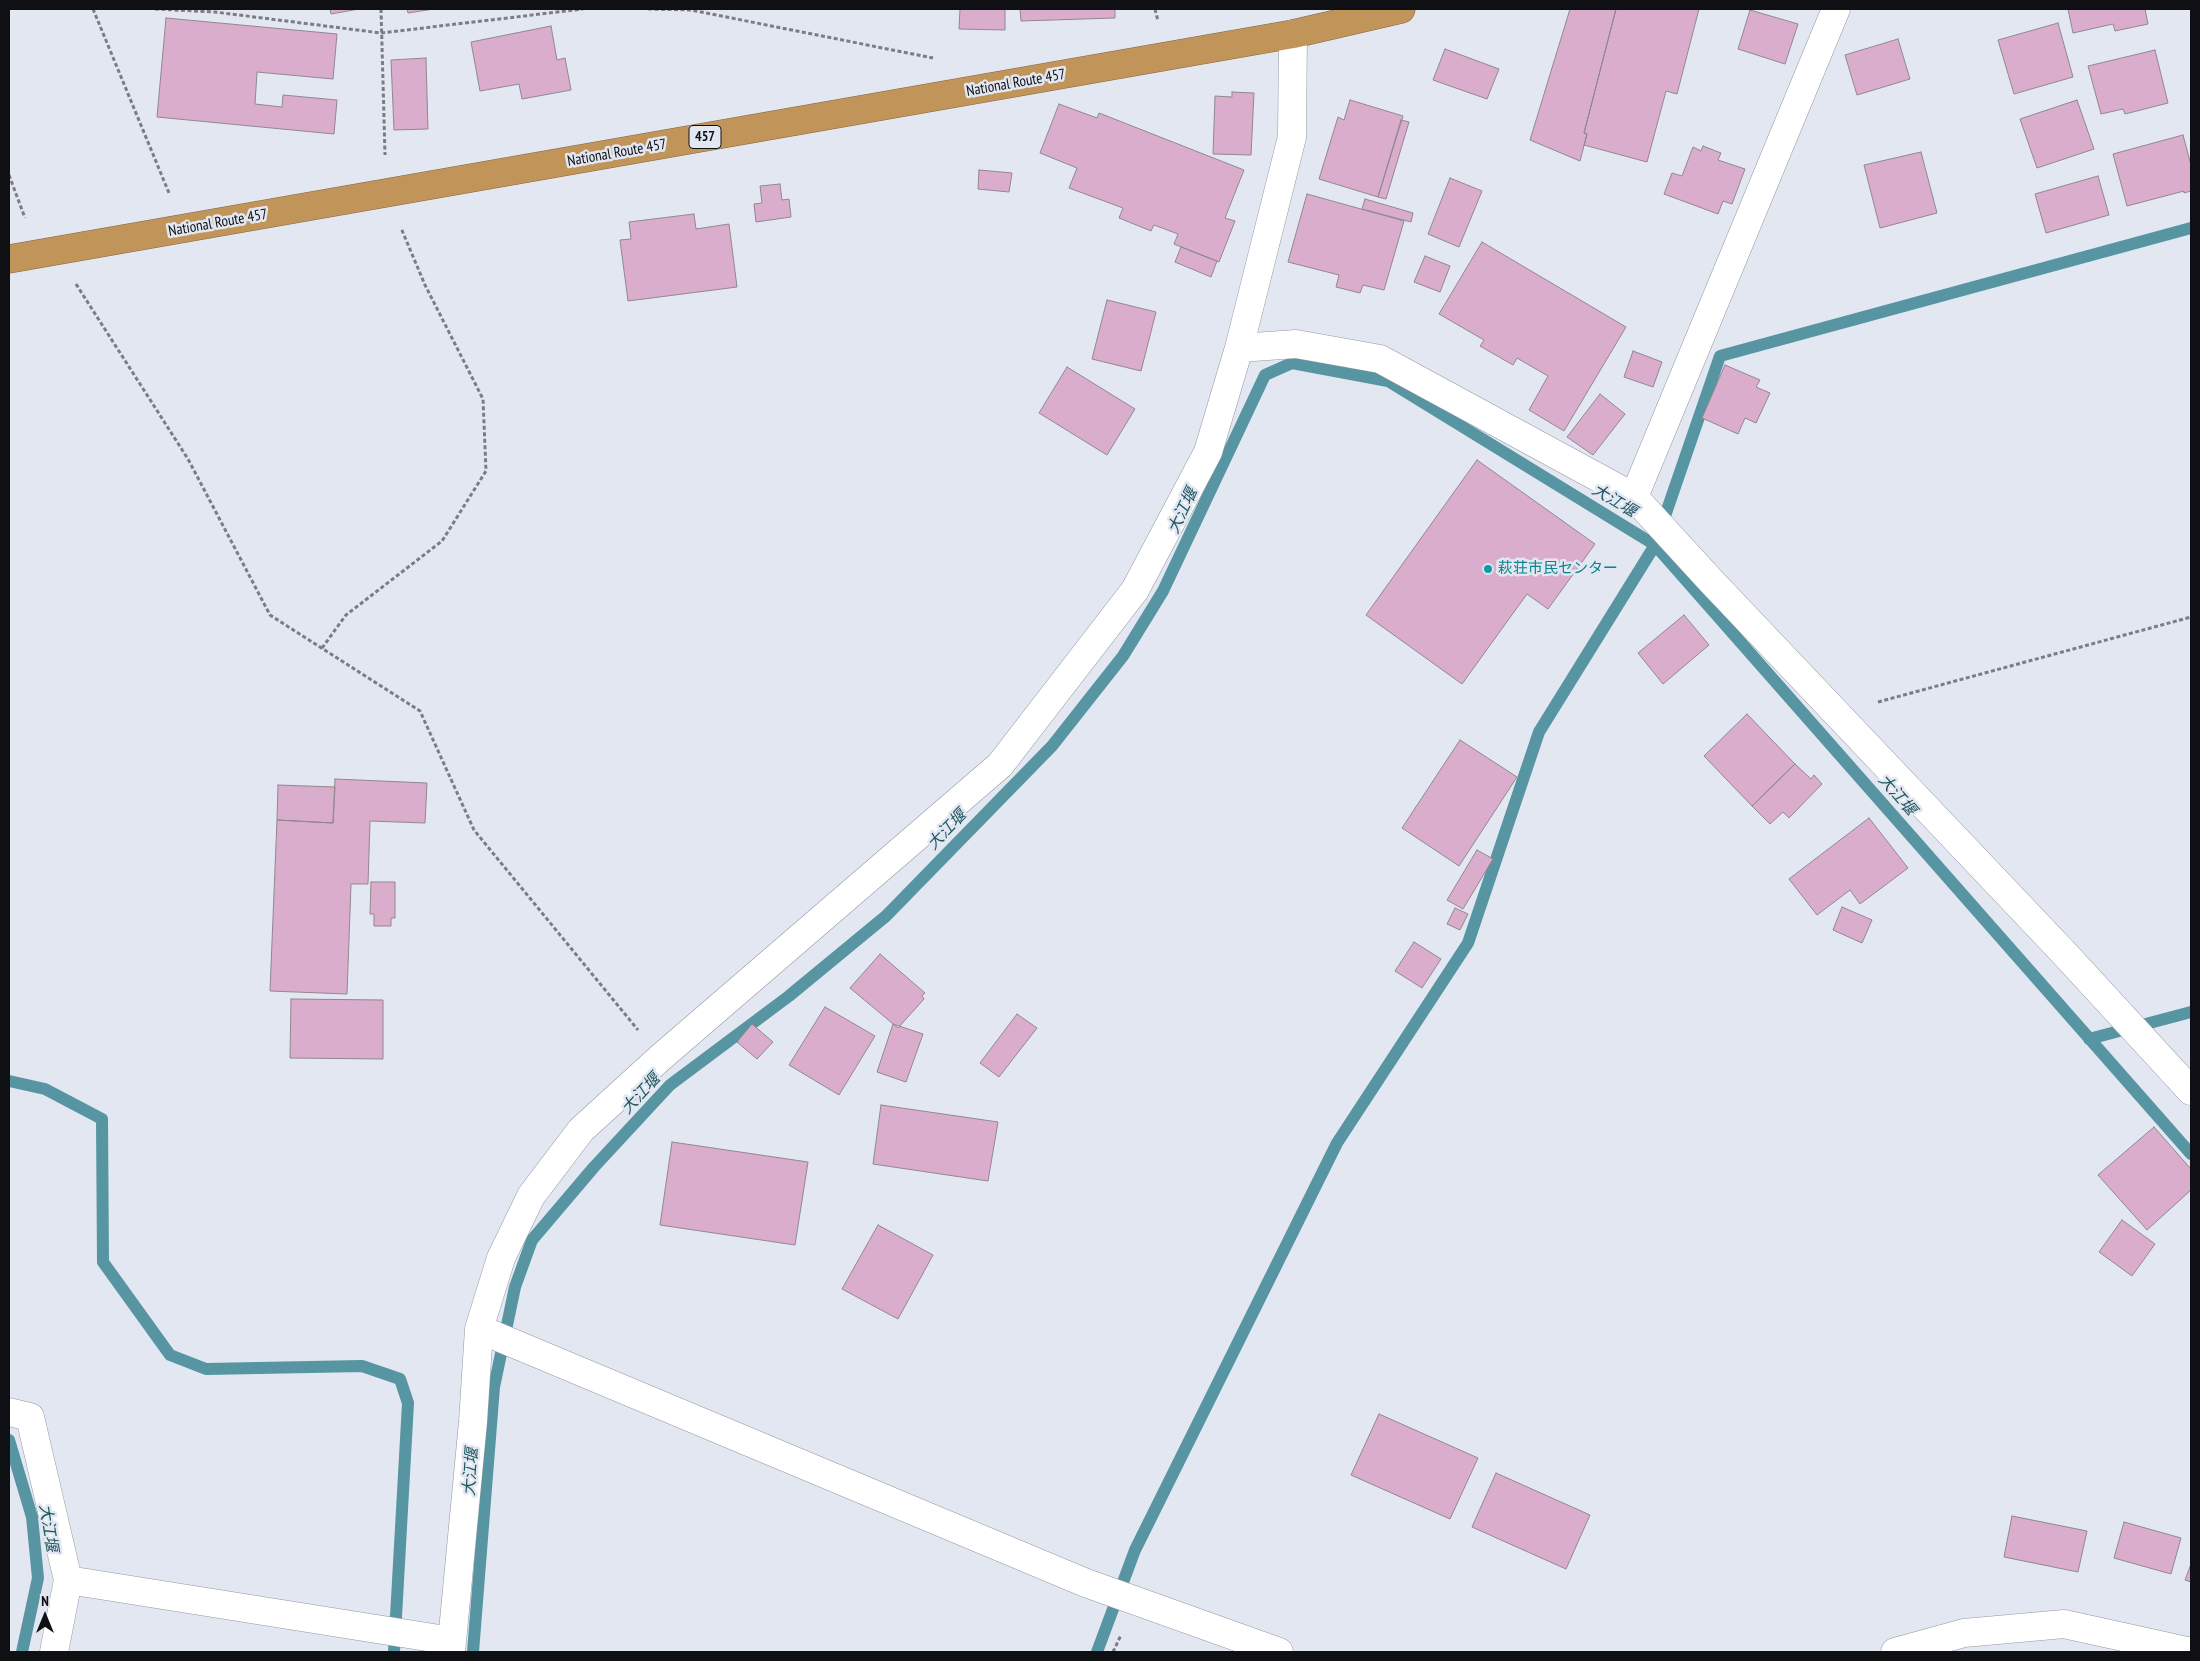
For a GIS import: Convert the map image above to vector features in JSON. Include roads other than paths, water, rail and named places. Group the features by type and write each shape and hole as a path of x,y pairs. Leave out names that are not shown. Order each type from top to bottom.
{"highway":[{"name":"National Route 457","path":"9,259 1293,34 1401,9"}],"street":[{"path":"1634,497 1836,9"},
{"path":"68,1580 452,1646 473,1422 479,1330 500,1258 531,1196 581,1130 660,1058 1000,765 1135,590 1208,452 1239,348 1292,137 1293,34"},
{"path":"1239,348 1296,344 1380,359 1634,497 2191,1091"},
{"path":"479,1330 1086,1583 1279,1652"},
{"path":"9,1412 30,1417 68,1580 54,1652"},
{"path":"1895,1652 1962,1643 2064,1624 2191,1652"}],"waterway":[{"path":"1097,1652 1135,1550 1337,1143 1468,943 1539,732 1655,545 1720,356 2191,228"},
{"name":"大江堰","path":"473,1652 494,1387 515,1287 532,1240 594,1167 670,1085 789,996 886,916 1052,746 1123,656 1163,591 1265,375 1292,363 1388,381 1655,545 2191,1154"},
{"path":"2089,1039 2191,1012"},
{"path":"9,1081 45,1089 102,1119 103,1262 170,1355 206,1369 362,1366 400,1379 408,1403 394,1652"},
{"name":"大江堰","path":"9,1440 32,1517 38,1578 22,1652"}],"place":[{"name":"萩荘市民センター","path":"1488,569"}]}
